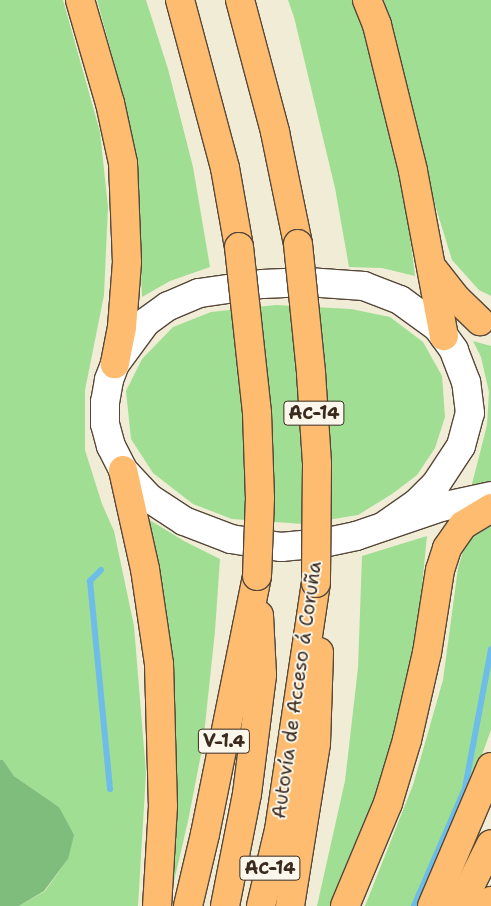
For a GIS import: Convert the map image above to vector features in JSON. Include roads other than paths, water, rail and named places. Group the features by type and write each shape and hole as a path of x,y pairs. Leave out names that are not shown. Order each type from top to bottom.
{"main road":[{"path":"80,0 110,103 122,163 127,262 122,327 115,364"},
{"name":"Autovía de Acceso á Coruña","path":"180,0 226,168 239,247 257,413 260,498 256,576 262,675 247,794 225,906"},
{"name":"Autovía de Acceso á Coruña","path":"240,0 275,132 298,244 312,373 317,464 316,584 320,670 316,743 290,906"},
{"path":"367,0 377,26 413,171 444,336"},
{"path":"430,265 457,298 485,323"},
{"path":"123,470 145,569 159,664 164,806 157,906"},
{"path":"345,906 385,810 407,740 427,653 440,570 447,548 463,525 491,508"},
{"name":"V-1.4","path":"188,906 207,825 256,576"},
{"name":"Autovía de Acceso á Coruña","path":"261,906 278,830 316,584"},
{"path":"432,906 491,767"},
{"path":"460,906 491,844"},
{"path":"488,906 491,902"}],"street":[{"path":"485,323 440,309 400,300 364,286 335,283 262,284 199,294 168,306 146,322 115,364 109,380 105,402 105,424 123,470 149,498 184,521 231,540 281,546 314,544 356,536 441,507 491,496"},
{"path":"384,526 416,504 436,484 450,466 467,429 470,413 462,366 444,336 428,319 400,300"}],"waterway":[{"path":"101,570 90,581 110,789"},
{"path":"414,906 465,788 491,649"}]}
